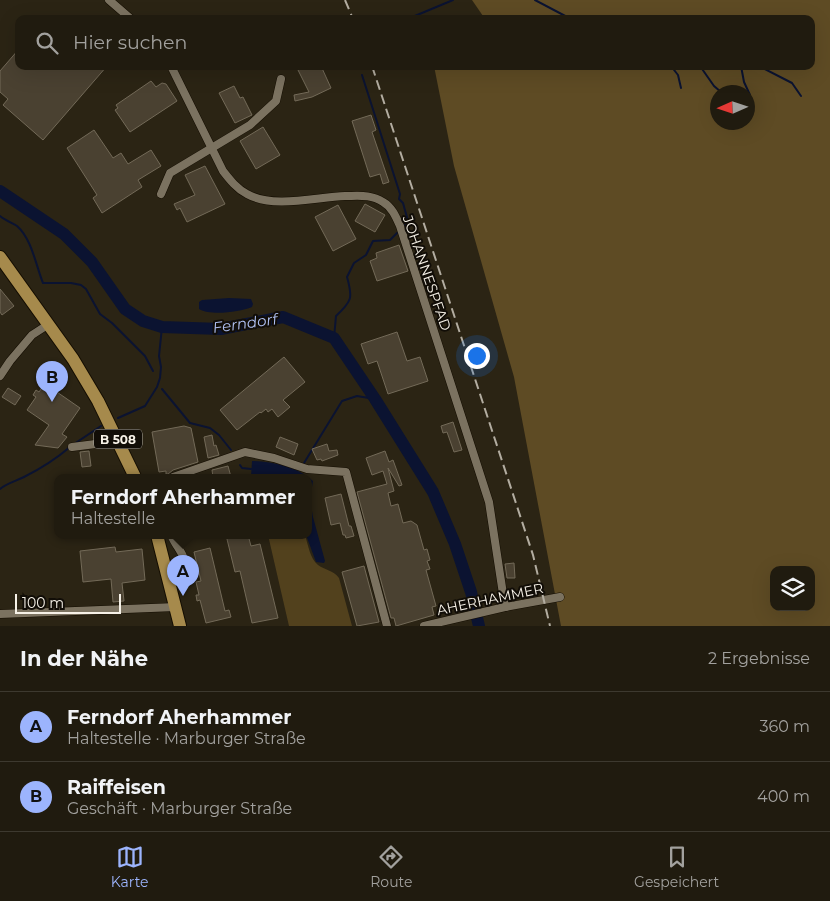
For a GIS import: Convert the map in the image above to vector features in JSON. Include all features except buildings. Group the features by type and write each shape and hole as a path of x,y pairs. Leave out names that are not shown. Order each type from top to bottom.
{"main road":[{"name":"B 508","path":"0,257 49,324 98,401 134,474"},
{"path":"158,539 180,626"}],"street":[{"path":"109,0 126,15"},
{"name":"JOHANNESPFAD","path":"173,70 223,171 233,183 248,194 262,200 280,202 366,195 382,202 393,212 401,230 489,502 506,607"},
{"path":"161,194 170,174 250,126 276,101 281,80"},
{"path":"0,376 32,335 49,324"},
{"path":"72,447 119,441"},
{"path":"182,474 245,452 274,458 307,469 346,472 386,626"},
{"path":"169,577 181,570 185,558 173,539"},
{"name":"AHERHAMMER","path":"424,626 560,597"},
{"path":"0,614 176,607"}],"shaded area":[{"path":"472,0 830,0 830,626 561,626 514,377 454,166 435,70 815,70 815,15 482,15"},
{"path":"269,539 306,539 315,562 339,578 352,626 289,626"}],"water":[{"path":"251,299 253,304 252,307 246,309 225,313 199,309 199,302 202,300"},
{"path":"252,461 268,462 292,468 303,474 251,474"},
{"path":"312,511 325,561 324,563 316,562 307,539 312,539"}],"waterway":[{"path":"417,15 453,0"},
{"path":"535,0 563,15"},
{"path":"674,70 678,75 681,88"},
{"path":"703,70 713,85"},
{"path":"742,70 745,85"},
{"path":"767,70 792,83 801,96"},
{"path":"362,75 400,194 399,199 403,203 408,221 403,227"},
{"name":"Ferndorf","path":"0,191 64,234 92,262 125,309 143,321 162,327 221,329 283,317 334,338 375,399 433,492 455,544 471,592 479,626"},
{"path":"0,216 22,231 33,253 43,283 81,285 86,289 100,314 112,323 145,356 153,371"},
{"path":"334,338 336,316 350,299 347,277 354,263 366,255 373,241 390,240 398,232"},
{"path":"118,418 145,406 157,387 161,367 159,356 162,327"},
{"path":"162,389 190,423 210,428 219,435 231,450"},
{"path":"304,463 342,401 357,396 375,399"},
{"path":"74,444 101,426"},
{"path":"0,489 42,467 70,447"},
{"path":"240,465 242,468 251,469"}],"railway":[{"path":"345,0 351,15"},
{"path":"373,70 533,555 550,626"}],"place":[{"name":"Raiffeisen","path":"52,402"},
{"name":"Ferndorf Aherhammer","path":"183,596"}]}
